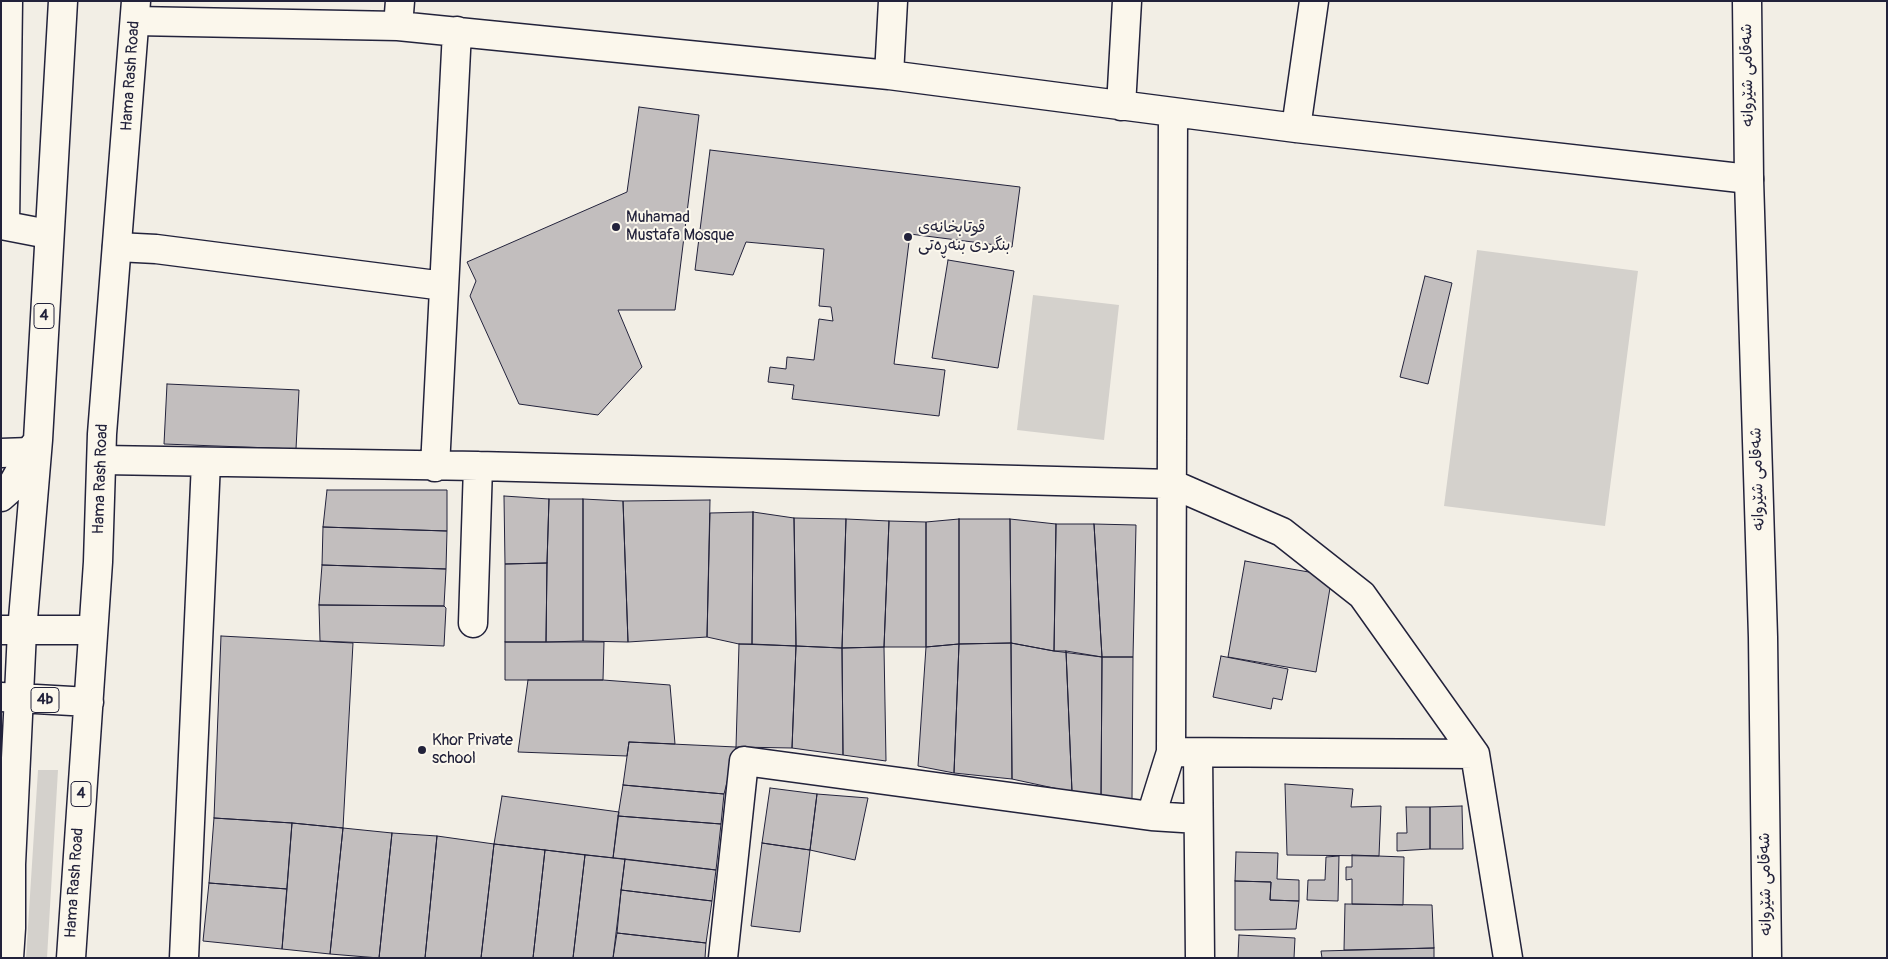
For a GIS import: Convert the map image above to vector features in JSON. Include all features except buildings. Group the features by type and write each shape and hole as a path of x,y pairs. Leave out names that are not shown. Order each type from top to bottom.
{"main road":[{"path":"8,1 3,225 48,234"},
{"name":"4","path":"9,958 11,928 10,698 12,630 34,446 63,1"},
{"path":"889,75 894,1"},
{"path":"1121,106 1127,1"},
{"path":"1296,128 1314,1"},
{"name":"شەقامی شێروانە","path":"1747,1 1749,179 1763,637 1767,958"},
{"path":"136,11 399,13 457,31 889,75 1296,128 1749,179"},
{"name":"Hama Rash Road","path":"71,958 98,562 102,460 136,11"},
{"path":"436,467 457,31"},
{"path":"1151,816 1171,752 1173,113"},
{"path":"117,247 156,249 444,286"},
{"path":"1,454 34,446"},
{"path":"1,497 10,489 34,446"},
{"path":"102,460 436,467 478,466 1172,484 1282,532 1362,595 1475,754 1508,958"},
{"path":"184,958 206,462"},
{"path":"473,623 478,466"},
{"path":"12,630 93,630"},
{"name":"4b","path":"10,698 89,702"},
{"path":"1171,752 1475,754"},
{"path":"1198,753 1200,958"},
{"path":"723,958 744,761 1151,816 1198,819"},
{"path":"1,838 10,864"}],"shaded area":[{"path":"1477,250 1638,271 1605,526 1444,506"},
{"path":"1033,295 1119,305 1104,440 1017,430"},
{"path":"38,770 58,770 47,958 26,958"}],"place":[{"name":"Muhamad Mustafa Mosque","path":"616,227"},
{"name":"قوتابخانەی بنگردی بنەڕەتی","path":"908,237"},
{"name":"Khor Private school","path":"422,750"}]}
